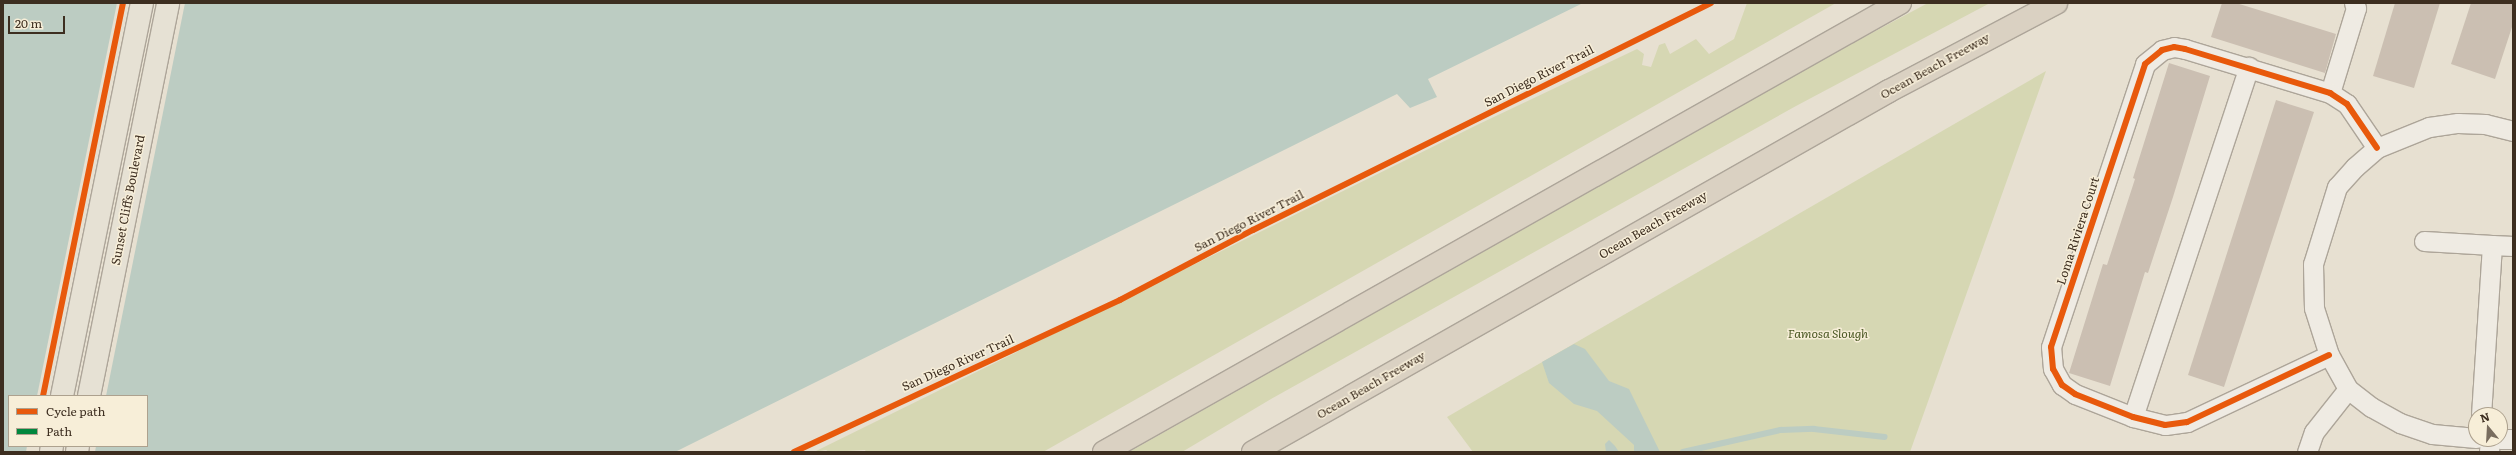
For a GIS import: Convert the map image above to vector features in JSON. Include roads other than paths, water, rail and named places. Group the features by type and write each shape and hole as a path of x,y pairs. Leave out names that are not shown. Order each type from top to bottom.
{"highway":[{"path":"1104,452 1900,3"},
{"name":"Ocean Beach Freeway","path":"1253,452 1889,91 2056,3"}],"main road":[{"path":"62,395 142,3"},
{"name":"Sunset Cliffs Boulevard","path":"89,395 168,3"}],"street":[{"path":"2330,92 2356,8 2354,3"},
{"name":"Loma Riviera Court","path":"2329,355 2177,425 2165,425 2133,417 2075,394 2062,385 2054,369 2050,347 2145,64 2162,50 2174,47 2249,67 2330,92 2347,104 2377,148"},
{"path":"2133,417 2249,67"},
{"path":"2468,437 2432,434 2400,424 2371,407 2348,388 2329,355 2314,308 2313,264 2337,187 2355,167 2377,148 2429,127 2458,123 2512,127"},
{"path":"2424,241 2513,246"},
{"path":"2482,407 2492,245"},
{"path":"2307,452 2314,432 2348,388"}],"waterway":[{"path":"1683,452 1781,430 1814,429 1885,437"}],"park label":[{"name":"Famosa Slough","path":"1828,334"}]}
